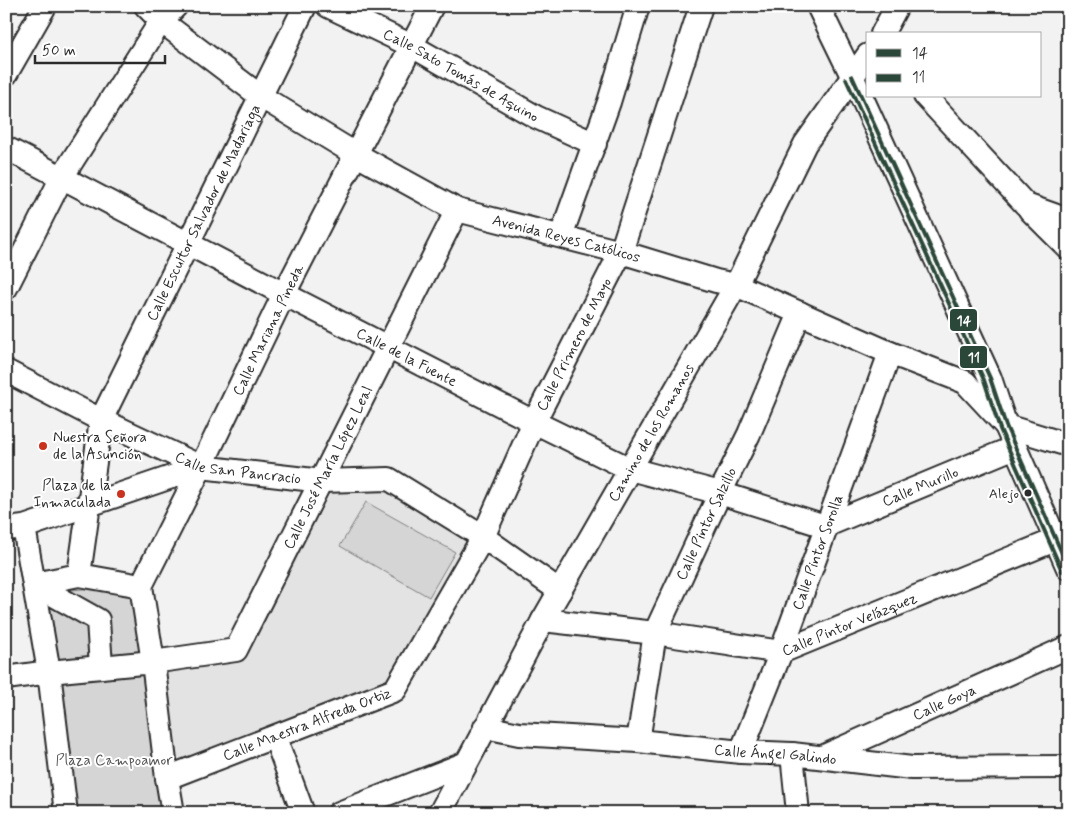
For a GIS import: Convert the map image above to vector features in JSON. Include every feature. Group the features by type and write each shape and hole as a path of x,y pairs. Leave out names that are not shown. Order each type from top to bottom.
{"street":[{"path":"6,74 45,6"},
{"name":"Calle Escultor Salvador de Madariaga","path":"79,575 101,420 187,242 305,6"},
{"name":"Calle Sato Tomás de Aquino","path":"328,6 412,46 536,117 595,144"},
{"name":"Calle Mariana Pineda","path":"141,586 201,467 284,294 432,6"},
{"path":"562,236 595,144 638,6"},
{"name":"Calle Primero de Mayo","path":"483,537 534,422 621,252 701,6"},
{"path":"818,6 990,378 1006,426 1068,568"},
{"path":"883,32 897,6"},
{"path":"6,288 62,177 161,11"},
{"name":"Avenida Reyes Católicos","path":"161,11 260,96 357,155 457,210 562,236 716,281 736,285 890,353 965,382 1006,426"},
{"name":"Camino de los Romanos","path":"440,813 464,764 543,620 736,285 806,144 866,58"},
{"path":"927,98 1026,206 1068,248"},
{"name":"Calle de la Fuente","path":"6,148 284,294 534,422 630,468 720,492 825,526"},
{"path":"1026,206 1066,215"},
{"name":"Calle José María López Leal","path":"153,662 236,650 457,210"},
{"name":"Calle Pintor Salzillo","path":"638,741 656,633 720,492 749,434 800,313"},
{"name":"Calle Pintor Sorolla","path":"742,752 781,652 825,526 890,353"},
{"name":"Calle San Pancracio","path":"6,371 101,420 201,467 322,481 390,479 483,537 560,591"},
{"path":"1006,426 1068,445"},
{"name":"Calle Murillo","path":"825,526 1015,447"},
{"path":"66,813 49,672 34,584 15,528 201,467"},
{"name":"Calle Maestra Alfreda Ortiz","path":"166,778 395,690 483,537"},
{"name":"Calle Pintor Velázquez","path":"543,620 656,633 781,652 1055,540"},
{"path":"34,584 79,575 141,586 153,662 166,778 173,813"},
{"path":"34,584 98,620 101,667"},
{"name":"Calle Goya","path":"821,758 1068,647"},
{"path":"6,678 153,662"},
{"name":"Calle Ángel Galindo","path":"485,727 519,734 638,741 742,752 792,754 912,768 1068,767"},
{"path":"275,737 303,813"},
{"path":"792,754 798,813"},
{"path":"339,813 464,764"}],"shaded area":[{"path":"331,492 385,492 473,542 391,685 177,766 164,670 244,659 310,528"}],"green space":[{"path":"366,502 455,552 429,597 340,546"},
{"name":"Plaza Campoamor","path":"137,584 176,813 67,813 39,593"}],"transit line":[{"name":"14","path":"852,76 990,378 1006,426 1068,567"},
{"name":"11","path":"846,79 984,380 1000,429 1062,571"}],"place":[{"name":"Nuestra Señora de la Asunción","path":"43,446"},
{"name":"Alejo","path":"1028,493"},
{"name":"Plaza de la Inmaculada","path":"121,494"}]}
